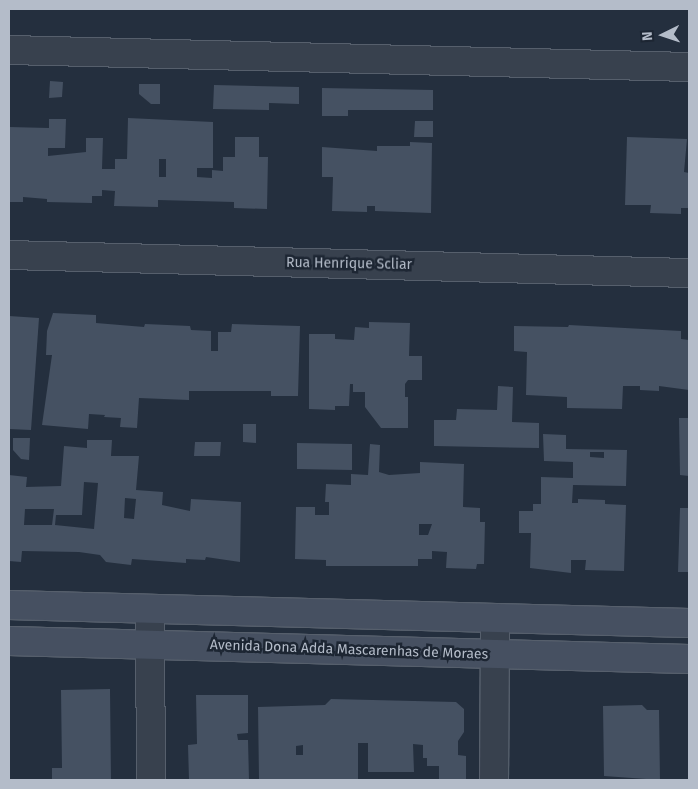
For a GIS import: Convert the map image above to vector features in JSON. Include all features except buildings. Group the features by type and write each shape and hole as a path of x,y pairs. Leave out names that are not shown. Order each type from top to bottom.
{"main road":[{"path":"9,605 689,623"},
{"name":"Avenida Dona Adda Mascarenhas de Moraes","path":"9,640 149,643 495,656 689,659"}],"street":[{"path":"9,50 689,67"},
{"name":"Rua Henrique Scliar","path":"9,255 689,273"},
{"path":"150,609 151,780"},
{"path":"494,780 495,618"}]}
